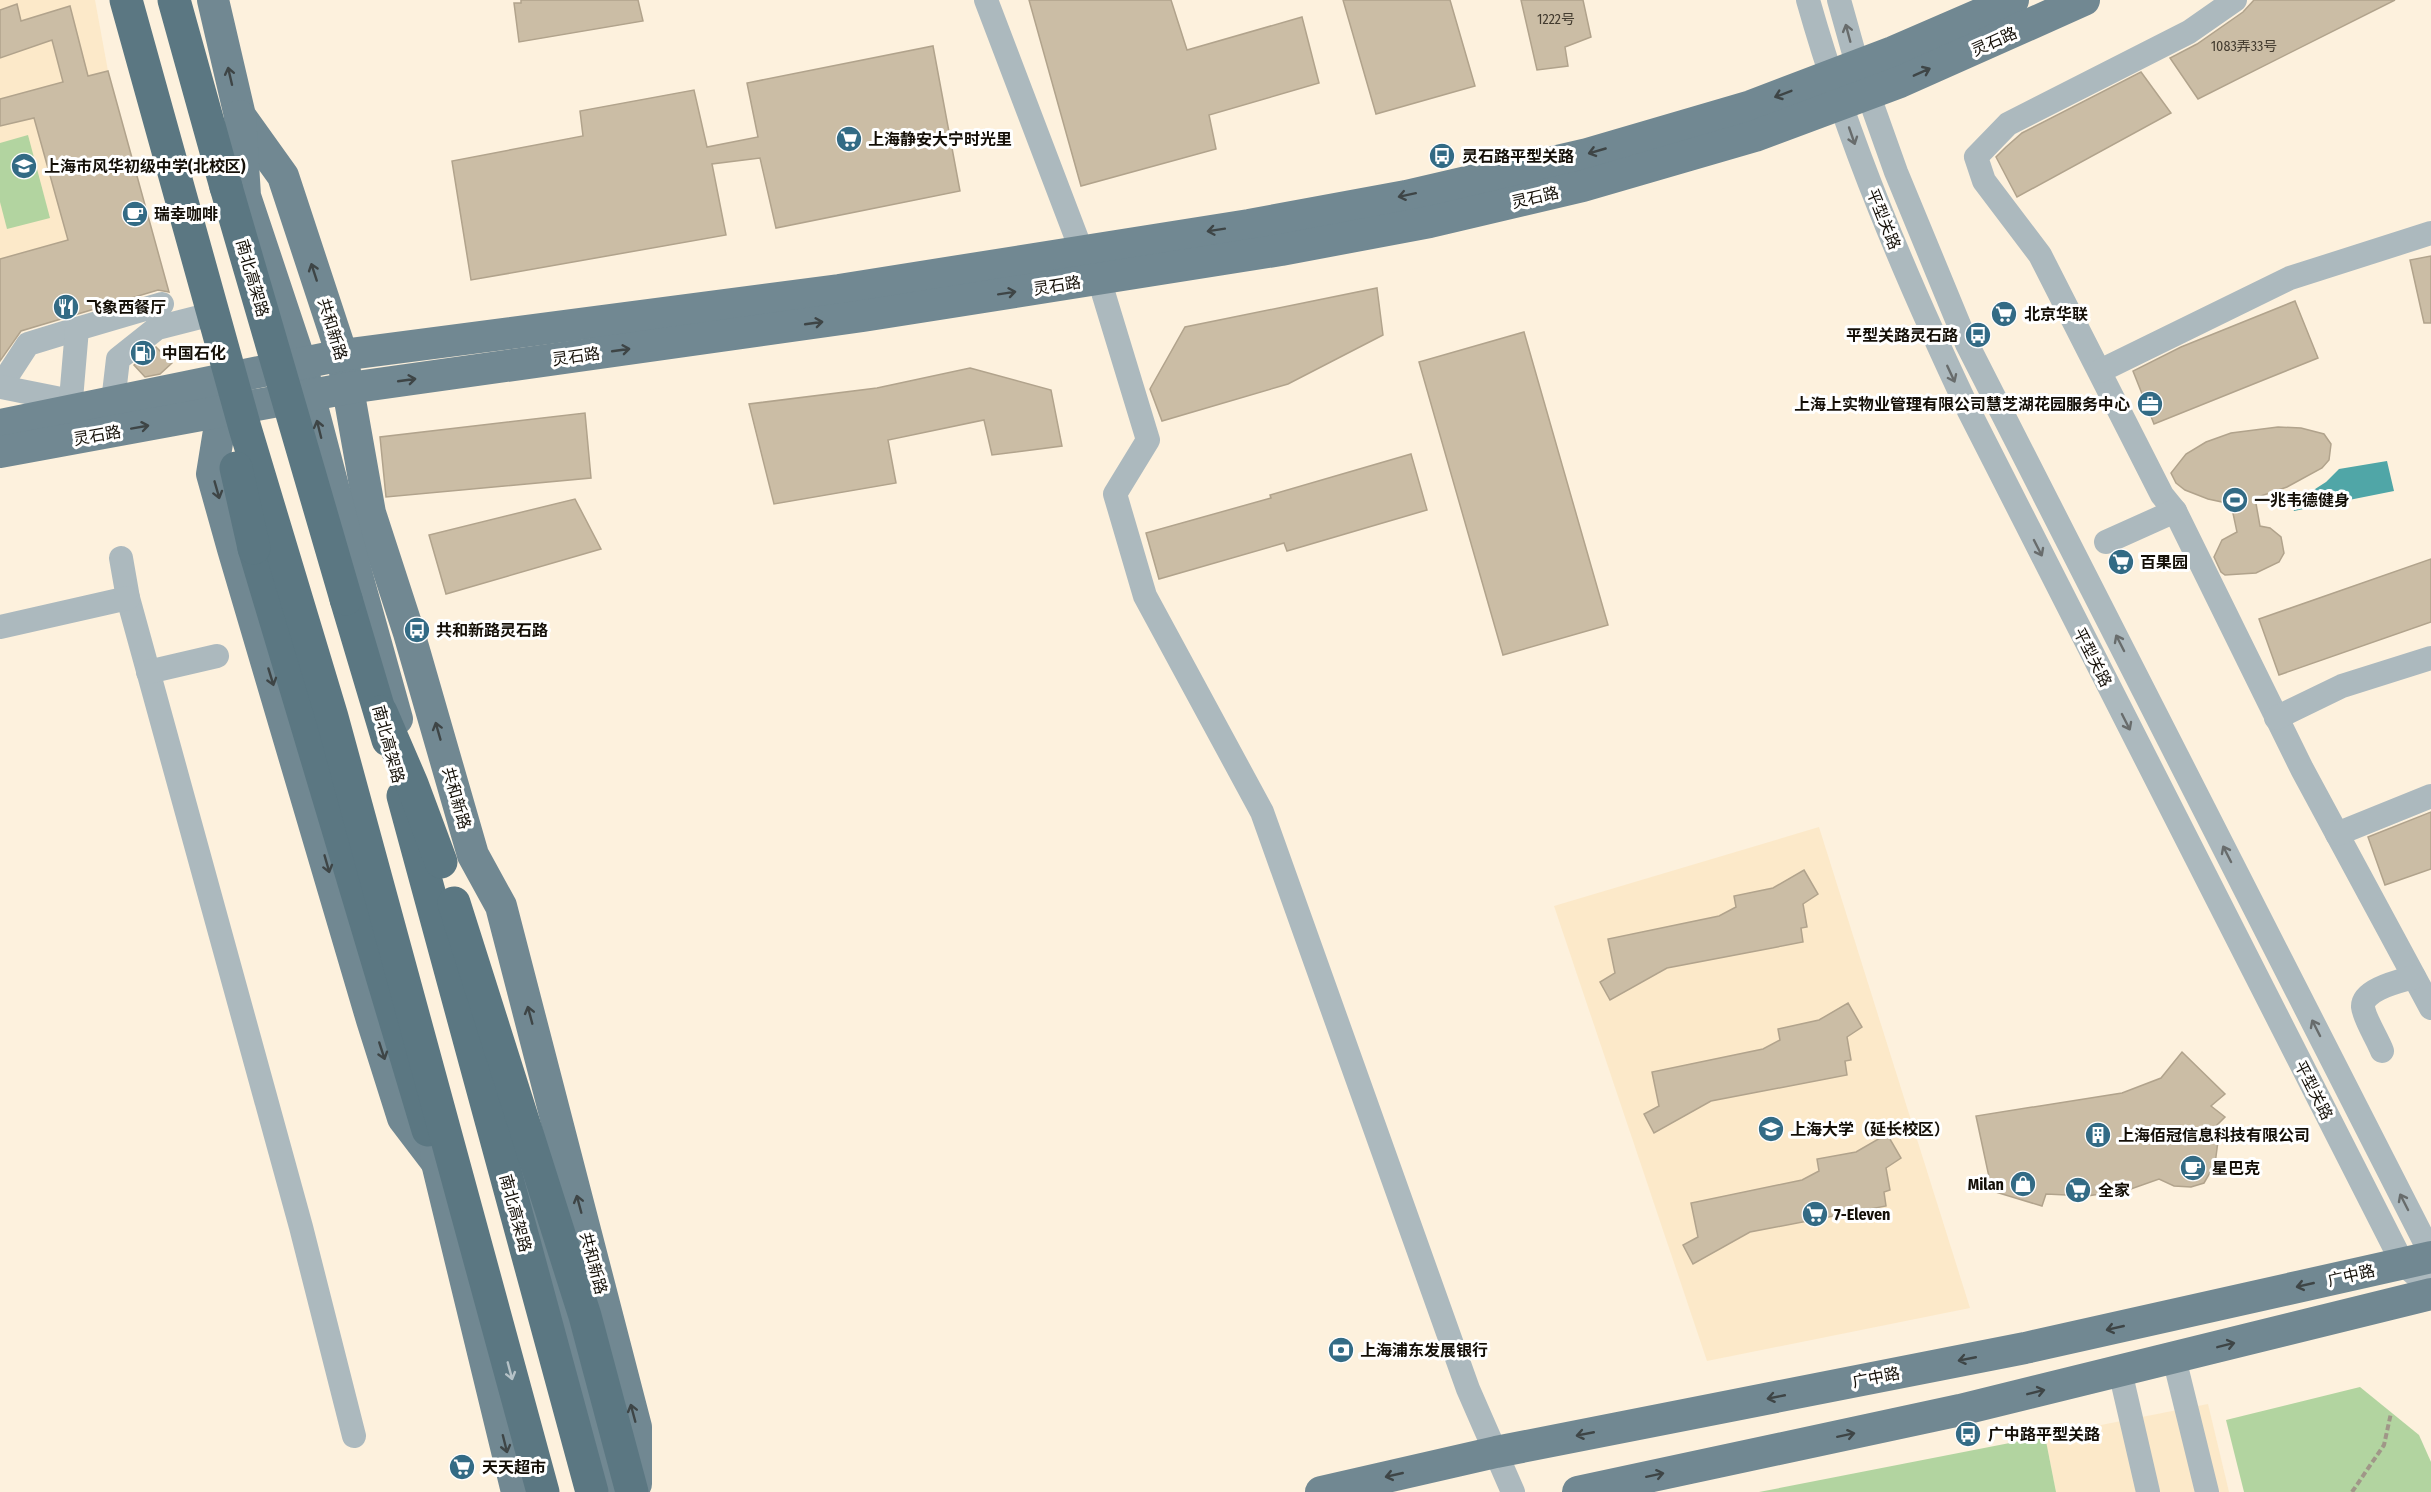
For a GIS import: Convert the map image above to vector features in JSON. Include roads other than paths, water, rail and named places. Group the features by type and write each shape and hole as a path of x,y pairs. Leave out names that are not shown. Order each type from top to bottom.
{"highway":[{"path":"125,0 245,428 332,717 543,1492"},
{"name":"南北高架路","path":"174,0 294,422 381,712 591,1492"},
{"path":"182,202 209,365 254,548 437,1163"},
{"path":"381,712 412,784 441,862 585,1316 634,1492"}],"main road":[{"path":"125,0 187,215 222,412 212,474 372,1020 403,1118 437,1163 517,1492"},
{"name":"共和新路","path":"213,0 240,117 245,196 302,364 346,536 386,673 422,815 494,1076 603,1449 607,1460 627,1492"},
{"name":"灵石路","path":"0,452 349,388 862,316 1281,250 1430,222 1606,179 1755,136 2013,0"},
{"name":"灵石路","path":"0,425 70,406 113,402 342,355 839,290 1249,225 1406,196 1587,154 1751,106 1849,85 2084,0"},
{"name":"共和新路","path":"240,117 283,176 342,355 370,513 403,615 473,855 501,906 636,1427 634,1492"},
{"path":"386,673 403,615"},
{"path":"422,815 473,855"},
{"name":"广中路","path":"1321,1492 1496,1452 2025,1348 2422,1258"},
{"path":"1578,1492 1960,1410 2431,1294"}],"street":[{"path":"986,0 1082,252"},
{"name":"平型关路","path":"1808,0 1849,85"},
{"name":"平型关路","path":"1839,0 1849,85 1865,173 1920,309 1969,411 2422,1258 2431,1288"},
{"path":"2235,0 2189,32 2008,124 1976,157 1984,182 2040,255 2162,495 2175,511 2337,834 2431,1008"},
{"path":"2100,371 2290,278 2431,232"},
{"path":"1099,279 1148,440 1115,494 1145,596 1262,812 1464,1378 1513,1492"},
{"path":"77,329 70,406 0,387 28,344 77,329 162,304"},
{"path":"113,402 117,359 157,328 204,316"},
{"path":"2106,542 2175,511"},
{"path":"121,558 128,598 301,1227 354,1436"},
{"path":"0,627 128,598"},
{"path":"148,672 217,656"},
{"path":"2277,718 2342,686 2431,658"},
{"path":"2337,834 2431,796"},
{"path":"2382,1051 2363,1007 2366,999 2375,990 2414,977"},
{"path":"2174,1358 2207,1492"},
{"path":"2120,1371 2148,1492"}],"water":[{"path":"2387,461 2394,491 2294,511 2290,499 2312,491 2326,482 2339,469"}],"place":[{"name":"上海静安大宁时光里","path":"849,139"},
{"name":"灵石路平型关路","path":"1442,156"},
{"name":"上海市风华初级中学(北校区)","path":"24,166"},
{"name":"瑞幸咖啡","path":"135,214"},
{"name":"飞象西餐厅","path":"66,307"},
{"name":"北京华联","path":"2004,314"},
{"name":"平型关路灵石路","path":"1978,335"},
{"name":"中国石化","path":"143,353"},
{"name":"上海上实物业管理有限公司慧芝湖花园服务中心","path":"2150,404"},
{"name":"一兆韦德健身","path":"2235,500"},
{"name":"百果园","path":"2121,562"},
{"name":"共和新路灵石路","path":"417,630"},
{"name":"上海大学（延长校区）","path":"1771,1129"},
{"name":"上海佰冠信息科技有限公司","path":"2098,1135"},
{"name":"星巴克","path":"2193,1168"},
{"name":"Milan","path":"2023,1184"},
{"name":"全家","path":"2078,1190"},
{"name":"7-Eleven","path":"1815,1214"},
{"name":"上海浦东发展银行","path":"1341,1350"},
{"name":"广中路平型关路","path":"1968,1434"},
{"name":"天天超市","path":"462,1467"}]}
